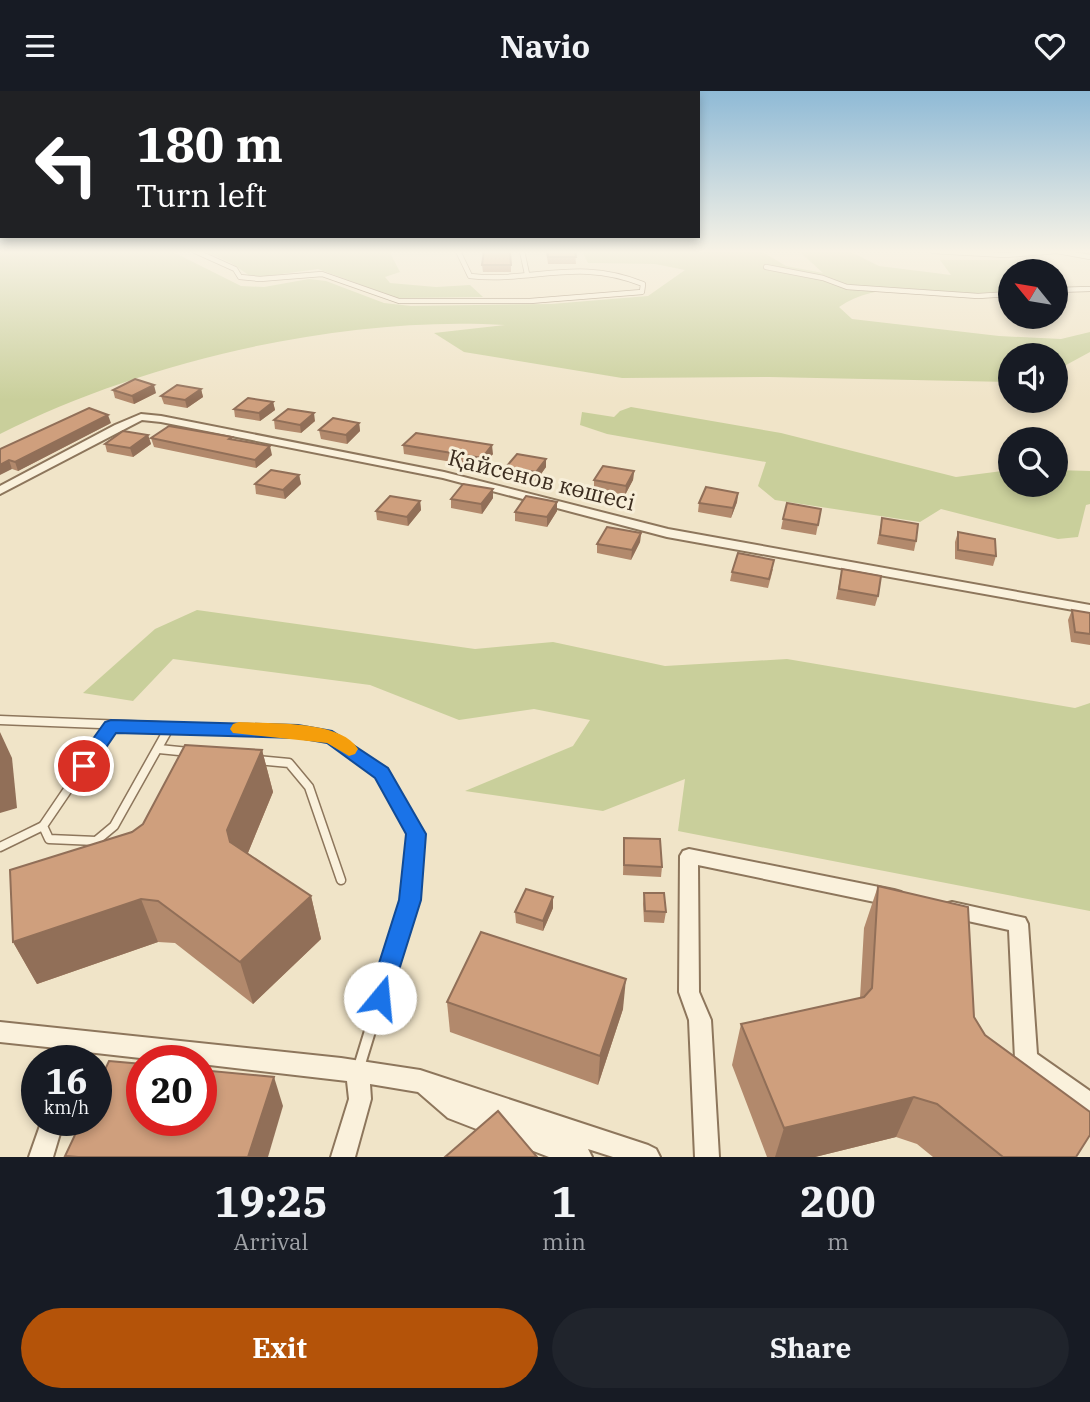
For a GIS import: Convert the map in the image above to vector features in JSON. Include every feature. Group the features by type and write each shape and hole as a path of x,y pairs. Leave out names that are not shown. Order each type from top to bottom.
{"street":[{"name":"Қайсенов көшесі","path":"0,491 141,417 161,419 444,475 667,533 1090,609"},
{"path":"707,1157 700,1020 689,992 689,856 910,901"},
{"path":"937,907 1018,923 1026,1059 1090,1105"},
{"path":"0,1032 52,1045"},
{"path":"112,1054 357,1071 420,1081 649,1157"},
{"path":"343,1157 360,1099 357,1071"},
{"path":"420,1081 456,1110 580,1157"},
{"path":"41,1157 48,1136"}],"lane":[{"path":"397,301 533,301"},
{"path":"0,719 111,726 298,731 332,737 382,773 416,834 410,900 357,1071"},
{"path":"0,847 43,826 111,726"},
{"path":"43,826 50,839 96,841 114,826 169,728"},
{"path":"159,749 198,753"},
{"path":"250,759 289,763 309,787 341,880"}],"green space":[{"path":"0,301 378,301 411,306 590,301 850,301 839,307 852,319 999,336 1061,339 1090,332 1090,352 1068,364 1068,343 998,343 998,382 769,377 622,378 464,352 434,333 505,325 443,324 378,328 246,348 180,365 56,408 0,434"},
{"path":"631,407 781,433 956,477 998,472 998,497 1068,497 1068,470 1090,471 1090,504 1086,505 1078,537 1058,539 941,509 920,522 775,500 758,486 766,462 607,434 580,425 582,412 614,417 620,411"},
{"path":"197,610 475,649 553,642 665,666 787,659 1075,708 1090,703 1090,911 678,831 685,779 603,811 465,791 573,746 590,720 534,709 459,720 370,685 173,659 133,701 83,693 155,629"}],"building":[{"path":"135,379 154,385 132,396 113,390"},
{"path":"177,385 201,389 185,400 161,396"},
{"path":"248,398 273,402 259,413 234,409"},
{"path":"89,408 108,415 15,462 9,460 0,465 0,449"},
{"path":"288,409 314,413 300,425 274,420"},
{"path":"333,418 359,423 346,435 319,430"},
{"path":"169,426 270,446 255,460 151,438"},
{"path":"123,431 148,435 130,448 105,444"},
{"path":"416,433 492,445 482,458 403,445"},
{"path":"517,454 546,459 536,472 506,467"},
{"path":"603,466 634,471 626,486 594,480"},
{"path":"271,470 299,475 283,490 255,484"},
{"path":"463,484 493,489 481,504 451,499"},
{"path":"706,487 738,493 733,508 699,503"},
{"path":"390,496 420,501 407,517 376,511"},
{"path":"526,496 557,502 547,517 515,512"},
{"path":"787,503 821,509 818,525 783,519"},
{"path":"882,518 918,524 916,541 880,535"},
{"path":"607,527 641,533 632,550 597,544"},
{"path":"958,532 995,539 996,556 958,550"},
{"path":"738,553 774,560 769,579 732,572"},
{"path":"842,569 881,576 878,596 839,589"},
{"path":"1072,610 1090,613 1090,634 1075,632"},
{"path":"185,745 262,750 227,830 230,842 311,896 240,962 158,901 141,899 13,942 10,870 132,832 143,824"},
{"path":"624,838 660,839 662,867 624,865"},
{"path":"878,886 968,907 974,1017 985,1035 1090,1112 1090,1135 1076,1157 1003,1157 937,1104 914,1097 784,1128 741,1024 864,997 872,988"},
{"path":"526,889 553,897 543,921 515,912"},
{"path":"644,893 664,893 666,912 645,911"},
{"path":"481,932 626,979 600,1056 447,1002"},
{"path":"112,1061 126,1063 126,1136 217,1136 217,1072 274,1077 248,1157 65,1156 74,1136 112,1136"},
{"path":"498,1111 537,1157 445,1157"}],"slow traffic":[{"path":"239,729 298,731 332,737 349,749"}],"route":[{"path":"84,766 111,726 235,728 298,731 332,737 382,773 416,834 410,900 380,998"}]}
